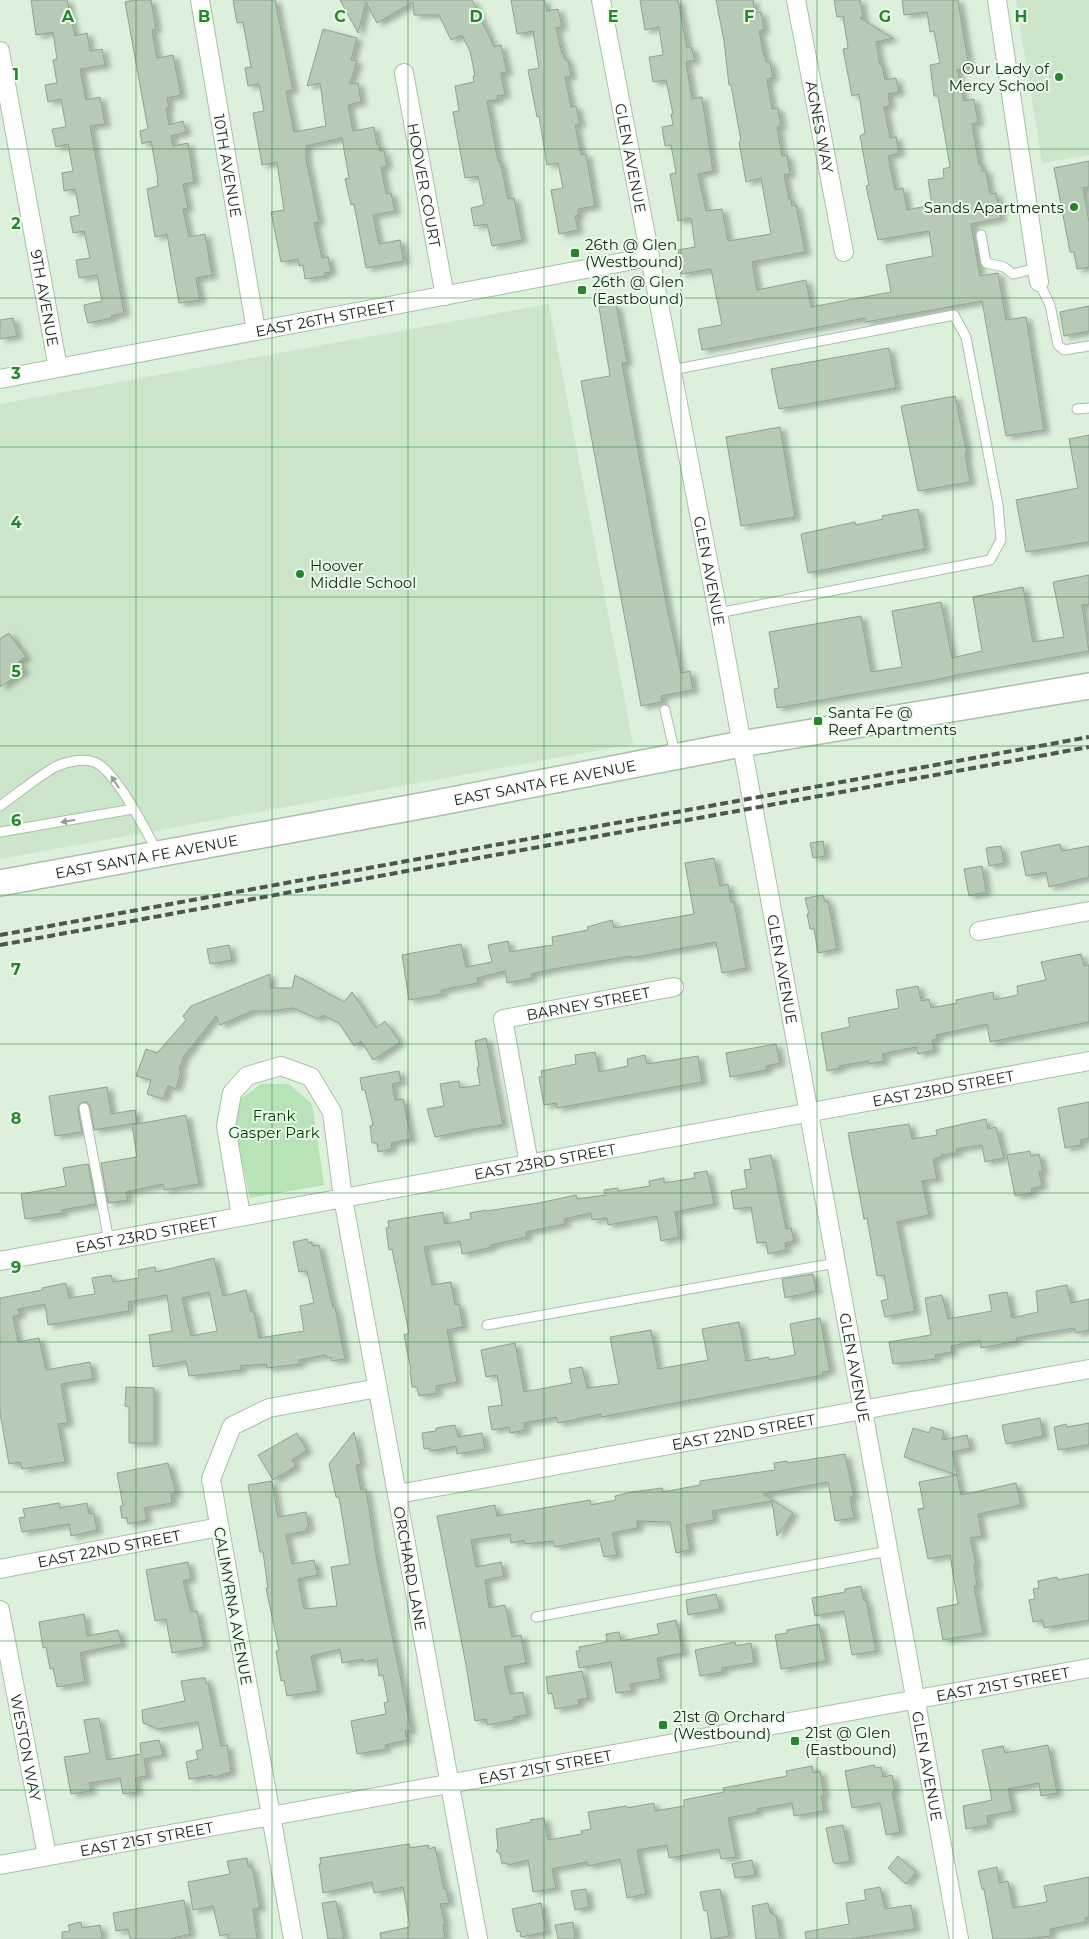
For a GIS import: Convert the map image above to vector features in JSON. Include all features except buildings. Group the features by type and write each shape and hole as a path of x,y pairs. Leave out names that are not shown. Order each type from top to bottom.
{"street":[{"name":"10TH AVENUE","path":"200,0 256,332"},
{"name":"GLEN AVENUE","path":"601,0 718,613 958,1939"},
{"name":"AGNES WAY","path":"796,0 844,252"},
{"path":"997,0 1038,275"},
{"name":"9TH AVENUE","path":"0,51 58,368"},
{"name":"HOOVER COURT","path":"404,73 445,296"},
{"name":"EAST 26TH STREET","path":"0,379 650,258"},
{"name":"EAST SANTA FE AVENUE","path":"0,882 431,804 741,744 1089,686"},
{"path":"979,931 1089,911"},
{"name":"BARNEY STREET","path":"529,1164 503,1019 674,987"},
{"name":"EAST 23RD STREET","path":"0,1261 1089,1061"},
{"name":"ORCHARD LANE","path":"240,1216 226,1126 232,1093 247,1076 280,1066 311,1077 332,1112 343,1198 478,1939"},
{"name":"EAST 22ND STREET","path":"398,1494 1089,1369"},
{"name":"CALIMYRNA AVENUE","path":"294,1939 211,1479 232,1426 269,1408 378,1388"},
{"name":"EAST 22ND STREET","path":"0,1569 219,1527"},
{"name":"WESTON WAY","path":"0,1610 47,1856"},
{"name":"EAST 21ST STREET","path":"0,1865 1089,1668"}],"lane":[{"path":"981,235 986,263 1004,267 1013,274 1038,275 1050,305 1058,345 1064,350 1089,346"},
{"path":"672,370 954,315 966,337 998,505 1001,540 990,560 718,613"},
{"path":"1077,409 1089,408"},
{"path":"665,710 675,757"},
{"path":"0,806 54,768 78,760 95,762 111,775 158,854"},
{"path":"0,832 133,810"},
{"path":"84,1108 109,1241"},
{"path":"487,1325 836,1263"},
{"path":"536,1617 888,1551"}],"shaded area":[{"name":"Our Lady of Mercy School","path":"1016,0 1089,0 1089,155 1042,163"},
{"name":"Hoover Middle School","path":"549,304 633,744 0,859 0,404"}],"green space":[{"name":"Frank Gasper Park","path":"261,1084 289,1084 312,1104 324,1185 250,1198 233,1123 239,1100"}],"railway":[{"path":"0,935 1089,737"},
{"path":"0,945 1089,747"}],"place":[{"name":"Our Lady of Mercy School","path":"1059,77"},
{"name":"Sands Apartments","path":"1074,207"},
{"name":"26th @ Glen (Westbound)","path":"575,253"},
{"name":"26th @ Glen (Eastbound)","path":"582,290"},
{"name":"Hoover Middle School","path":"300,574"},
{"name":"Santa Fe @ Reef Apartments","path":"818,721"},
{"name":"21st @ Orchard (Westbound)","path":"663,1725"},
{"name":"21st @ Glen (Eastbound)","path":"795,1741"}]}
